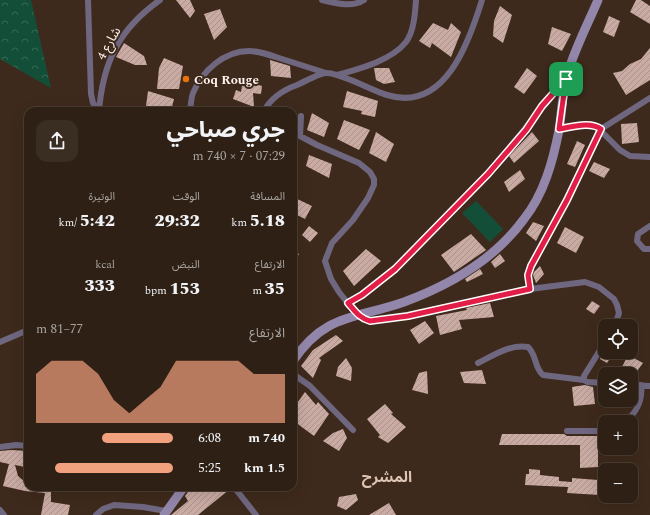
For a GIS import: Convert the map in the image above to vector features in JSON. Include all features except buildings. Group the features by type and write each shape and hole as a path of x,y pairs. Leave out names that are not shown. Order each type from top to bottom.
{"main road":[{"path":"297,356 308,342 326,327 357,315 402,303 441,288 467,272 496,249 520,224 534,204 545,182 559,129 566,79 598,0"},
{"path":"165,513 181,491"}],"street":[{"path":"88,0 91,94 93,103 96,107"},
{"name":"شارع 4","path":"99,107 101,88 106,70 115,48 129,27 147,9 160,0"},
{"path":"322,0 346,4 359,3 364,0"},
{"path":"337,75 372,65 387,57 406,42 411,33 416,0"},
{"path":"190,107 192,95 206,72 220,60 236,53 250,51 266,54 326,73 337,75 386,95 398,98 408,98 420,95 431,90 453,70 474,29 482,0"},
{"path":"267,107 272,100 284,91 326,73"},
{"path":"348,303 362,295 395,269 488,174 526,130 542,106 566,79"},
{"path":"530,289 528,275 531,266 567,200 601,129 650,98"},
{"path":"301,116 300,136 359,163 370,172 374,179 374,185 368,198 353,220 332,243 326,261 331,279 357,315 370,321 408,316 530,289 585,282 599,287 610,295 617,305 619,313 617,319"},
{"path":"559,129 587,125 596,126 601,129 620,150 630,156 650,157"},
{"path":"650,226 637,236 637,241 641,246 644,249 650,249"},
{"path":"0,342 24,332"},
{"path":"478,363 512,347 522,346 528,347 531,350 534,354 539,371 544,375 598,383"},
{"path":"584,380 584,376 589,366 598,352"},
{"path":"297,377 310,386 353,430"},
{"path":"638,385 650,386"},
{"path":"631,415 641,402 642,385"},
{"path":"567,431 598,431"},
{"path":"0,447 24,446"},
{"path":"237,491 256,515"},
{"path":"96,515 103,509 114,505 143,507 165,513"},
{"path":"0,510 4,515"}],"green space":[{"path":"0,0 31,0 51,88 0,59"},
{"path":"476,201 503,229 490,242 462,213"}],"place":[{"name":"Coq Rouge","path":"186,79"}],"district":[{"name":"المشرح","path":"387,477"}],"route":[{"path":"566,79 559,129 587,125 596,126 601,129 567,200 531,266 528,275 530,289 408,316 370,321 357,315 348,303 362,295 395,269 488,174 526,130 555,90 566,79"}]}
